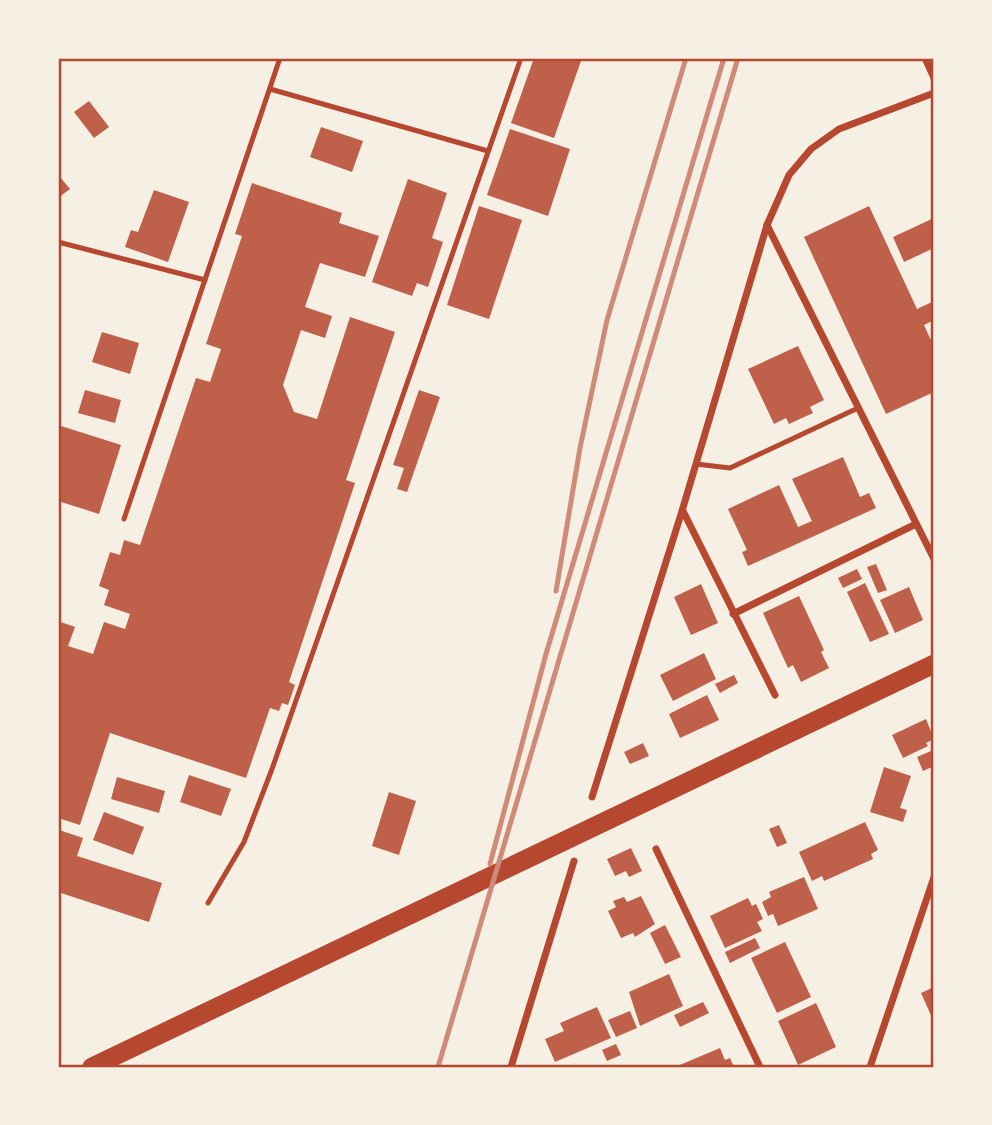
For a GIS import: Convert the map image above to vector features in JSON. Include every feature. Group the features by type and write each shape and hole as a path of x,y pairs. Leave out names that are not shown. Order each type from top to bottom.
{"highway":[{"path":"92,1067 934,664"}],"street":[{"path":"925,58 934,78"},
{"path":"592,797 682,511 767,225 789,174 811,149 839,129 934,93"},
{"path":"767,225 934,559"},
{"path":"682,511 775,695"},
{"path":"733,614 916,524"},
{"path":"656,849 760,1067"},
{"path":"513,1066 574,861"},
{"path":"870,1067 934,877"}],"lane":[{"path":"124,519 280,58"},
{"path":"208,903 244,842 272,769 521,58"},
{"path":"270,89 488,151"},
{"path":"58,242 205,280"},
{"path":"696,464 730,468 858,408"}],"building":[{"path":"534,58 582,58 554,138 511,123"},
{"path":"89,101 109,127 94,138 74,112"},
{"path":"321,127 363,141 352,172 310,157"},
{"path":"510,129 570,149 548,216 487,195"},
{"path":"60,177 70,189 58,198 58,179"},
{"path":"408,179 447,193 432,238 443,242 428,287 417,283 412,296 372,282"},
{"path":"252,183 342,213 339,223 379,236 365,277 320,263 305,307 332,316 325,338 301,330 283,385 294,412 317,419 350,317 395,332 346,480 355,483 289,682 295,685 288,705 282,703 279,711 270,708 246,778 110,733 80,825 58,818 58,621 75,627 68,646 93,654 104,622 125,629 130,614 104,605 109,590 99,586 110,552 120,555 124,540 140,545 196,378 210,382 221,349 206,344 242,236 235,234"},
{"path":"154,190 189,202 168,262 125,247 131,230 138,232"},
{"path":"479,206 522,220 489,319 447,305"},
{"path":"869,206 917,309 934,301 934,320 924,325 934,347 934,392 886,414 804,237"},
{"path":"934,218 934,248 904,262 893,237"},
{"path":"102,332 139,343 130,374 92,362"},
{"path":"798,346 824,400 810,407 813,413 789,424 786,418 774,424 748,369"},
{"path":"85,390 121,400 115,423 78,413"},
{"path":"419,390 440,397 407,492 397,489 404,468 393,465"},
{"path":"58,425 121,445 99,514 58,501"},
{"path":"843,457 860,497 869,493 876,508 748,566 742,552 747,550 728,509 779,485 798,527 812,521 792,479"},
{"path":"876,564 887,590 878,593 867,567"},
{"path":"857,569 862,579 843,588 838,578"},
{"path":"865,583 889,634 870,642 847,592"},
{"path":"701,584 718,623 691,635 674,597"},
{"path":"909,587 923,620 895,633 880,600"},
{"path":"799,596 824,650 821,652 829,668 801,682 793,665 788,668 763,613"},
{"path":"704,653 716,679 673,701 660,675"},
{"path":"734,675 738,683 720,693 715,684"},
{"path":"707,695 719,720 680,738 669,714"},
{"path":"926,719 934,739 926,743 928,746 903,758 892,735"},
{"path":"643,743 649,756 630,764 624,752"},
{"path":"931,751 934,766 923,771 917,757"},
{"path":"884,767 911,776 900,808 907,810 903,822 870,812"},
{"path":"189,775 231,789 221,816 180,802"},
{"path":"117,777 165,791 159,813 111,799"},
{"path":"389,792 416,801 399,855 372,846"},
{"path":"104,812 144,827 133,855 93,840"},
{"path":"865,822 878,850 871,854 873,859 824,881 822,876 812,881 799,852"},
{"path":"779,825 787,843 777,847 769,829"},
{"path":"59,830 83,838 77,856 162,883 149,922 58,892"},
{"path":"631,848 642,871 629,877 626,871 615,876 607,859"},
{"path":"804,877 818,909 778,926 773,914 768,916 762,902 771,897 769,892"},
{"path":"641,896 655,924 635,937 633,933 621,938 608,911 616,907 613,901 624,897 627,902"},
{"path":"748,898 752,906 756,904 763,919 757,922 762,931 725,948 710,916"},
{"path":"665,925 681,957 665,964 650,933"},
{"path":"755,938 760,948 730,963 725,952"},
{"path":"785,942 811,997 777,1013 751,958"},
{"path":"669,974 683,1006 640,1026 629,992"},
{"path":"934,987 934,1022 921,993"},
{"path":"703,1002 709,1013 680,1027 674,1015"},
{"path":"816,1003 836,1047 798,1065 778,1021"},
{"path":"597,1007 611,1038 555,1062 545,1039 564,1031 560,1023"},
{"path":"630,1011 637,1028 616,1037 608,1020"},
{"path":"616,1044 621,1055 607,1061 602,1050"},
{"path":"720,1048 725,1060 730,1058 734,1067 675,1067"}],"railway":[{"path":"556,591 580,448 607,320 686,58"},
{"path":"490,864 546,654 724,58"},
{"path":"438,1067 738,58"}]}
